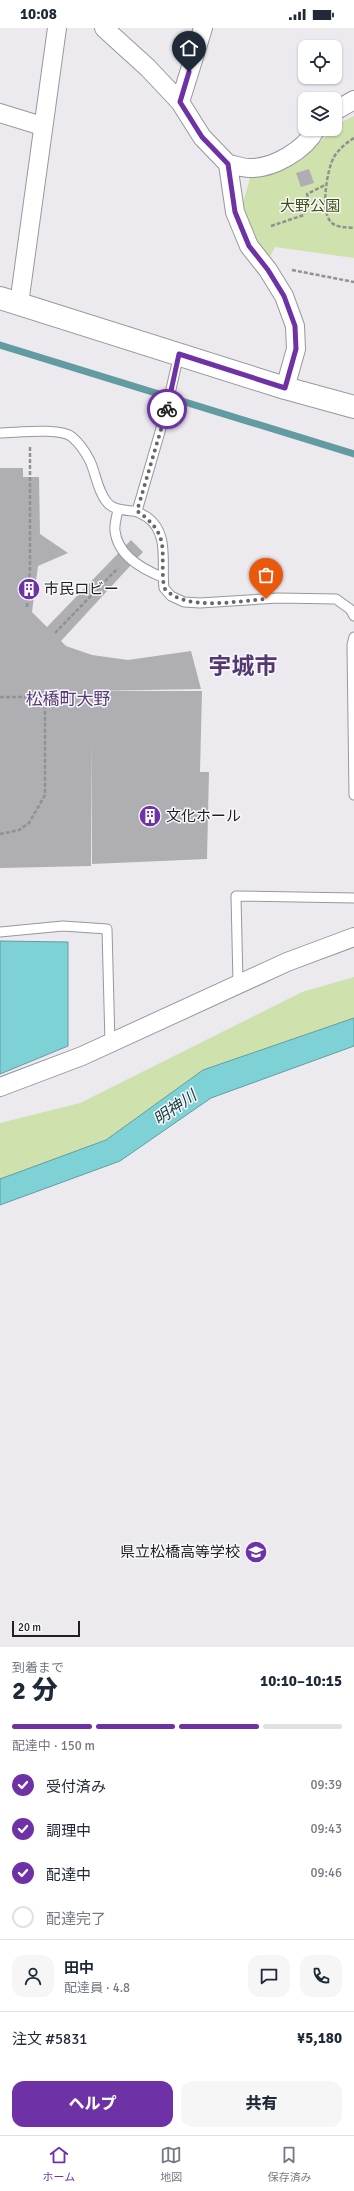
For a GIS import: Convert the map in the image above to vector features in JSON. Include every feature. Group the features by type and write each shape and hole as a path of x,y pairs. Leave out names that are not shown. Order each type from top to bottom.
{"street":[{"path":"57,28 42,126 10,301 285,388 354,407"},
{"path":"104,28 148,68 180,102 202,137 228,164 235,212 249,246 268,270 284,296 295,326 296,349 285,388"},
{"path":"180,102 203,28"},
{"path":"342,107 354,100"},
{"path":"0,113 42,126"},
{"path":"228,164 250,168 274,163 309,141 312,136"},
{"path":"0,1087 82,1056 238,983 287,962 354,937"}],"lane":[{"path":"137,511 166,411 179,354"},
{"path":"0,433 61,432 71,436 79,444 90,462 99,489 107,502 118,509 137,511 150,520 160,533 163,547 162,577 164,588 171,596 184,602 213,602 278,598 336,599 350,609 354,616"},
{"path":"118,509 115,531 120,544 128,557 145,570 162,577"},
{"path":"354,637 352,646 354,794"},
{"path":"238,983 236,896 354,898"},
{"path":"0,932 63,926 107,929 110,1043"}],"path":[{"path":"354,138 346,143 334,158 326,185 326,214 330,222 337,226 354,228"},
{"path":"271,226 304,215 309,202 307,194 326,185"},
{"path":"268,270 277,267 354,282"},
{"path":"27,607 30,570 29,433"},
{"path":"55,633 128,557"},
{"path":"0,697 45,696 45,795 30,823 19,830 0,834"}],"green space":[{"name":"大野公園","path":"354,116 354,258 275,247 269,259 257,247 242,206 250,178 274,172 293,164 327,136 342,136 342,122"},
{"path":"354,977 354,1018 203,1070 106,1140 0,1179 0,1123 80,1103 302,992"}],"water":[{"path":"0,941 68,942 68,1046 0,1074"},
{"name":"明神川","path":"354,1018 354,1046 211,1098 120,1161 0,1205 0,1179 106,1140 203,1070"}],"building":[{"path":"309,169 314,183 301,187 296,173"},
{"path":"0,468 23,468 23,477 39,477 40,534 68,553 38,566 32,612 47,627 131,540 143,552 61,641 66,646 92,655 128,660 191,651 201,689 91,691 202,691 200,772 209,772 207,859 92,864 91,739 91,866 0,868"}],"waterway":[{"path":"0,345 354,454"}],"way so far":[{"path":"167,409 137,511 150,520 160,533 163,547 162,577 164,588 171,596 184,602 200,603 266,599"}],"place":[{"name":"市民ロビー","path":"29,589"},
{"name":"文化ホール","path":"150,816"},
{"name":"県立松橋高等学校","path":"256,1552"}],"district":[{"name":"宇城市","path":"243,666"},
{"name":"松橋町大野","path":"68,699"}],"route":[{"path":"167,409 179,354 285,388 296,349 295,326 284,296 268,270 249,246 235,212 228,164 202,137 180,102 189,72"}]}
